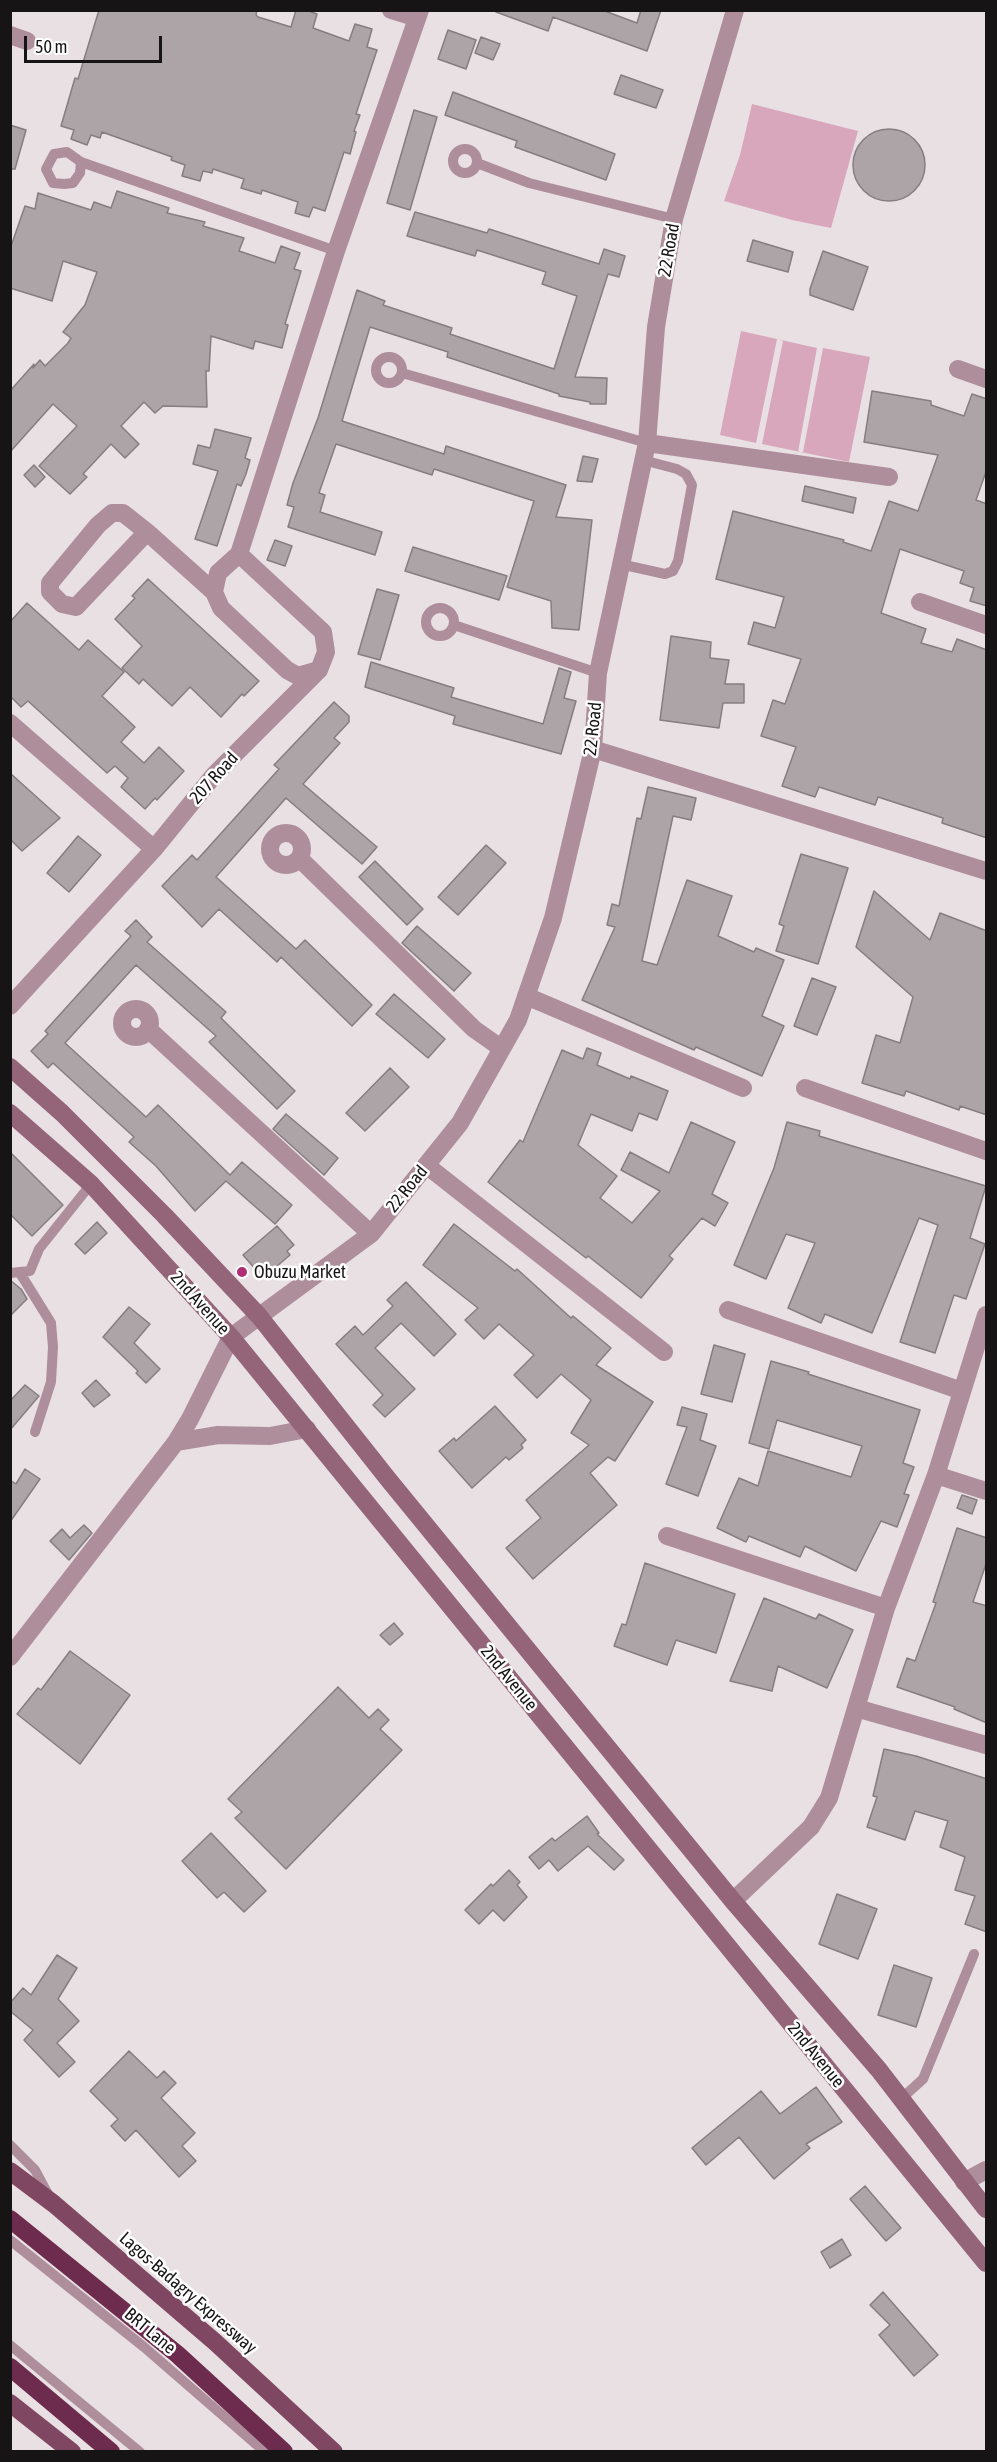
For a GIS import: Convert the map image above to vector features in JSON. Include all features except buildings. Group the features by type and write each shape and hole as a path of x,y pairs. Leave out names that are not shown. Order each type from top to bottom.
{"highway":[{"path":"10,2219 177,2354 284,2451"},
{"path":"10,2367 111,2451"}],"main road":[{"name":"Lagos-Badagry Expressway","path":"10,2171 54,2204 215,2342 334,2451"},
{"path":"10,2403 72,2451"}],"street":[{"path":"214,592 218,573 239,554 336,250 418,14 391,10"},
{"name":"22 Road","path":"231,1336 371,1234 460,1123 518,1020 553,918 593,749 598,673 645,452 656,327 674,219 735,10"},
{"path":"958,369 987,379"},
{"path":"645,452 889,477"},
{"path":"147,532 76,607 62,604 50,592 50,583 98,525 112,513 123,513 147,532 214,592 221,608 287,670 298,676 319,670 326,652 323,632 239,554"},
{"path":"920,602 987,625"},
{"name":"207 Road","path":"10,1006 154,849 215,774 319,670"},
{"path":"10,723 154,849"},
{"path":"593,749 987,871"},
{"path":"299,858 474,1029 501,1048"},
{"path":"526,996 743,1089"},
{"path":"148,1029 371,1234"},
{"name":"2nd Avenue","path":"10,1067 62,1113 164,1215 259,1316 388,1479 733,1900 879,2070 987,2209"},
{"path":"805,1088 987,1151"},
{"name":"2nd Avenue","path":"10,1113 91,1184 231,1336 987,2263"},
{"path":"426,1165 664,1352"},
{"path":"728,1310 962,1391"},
{"path":"733,1900 811,1827 829,1798 886,1608 936,1475 987,1315"},
{"path":"10,1657 176,1442 194,1412 231,1336"},
{"path":"176,1442 218,1435 270,1436 307,1430"},
{"path":"936,1475 987,1491"},
{"path":"667,1536 886,1608"},
{"path":"856,1708 987,1746"},
{"path":"964,2182 987,2170"}],"lane":[{"path":"81,162 336,250"},
{"path":"477,163 529,183 674,219"},
{"path":"402,373 645,452 686,474 692,485 678,561 673,572 665,573 620,564"},
{"path":"454,625 598,673"},
{"path":"35,1432 51,1382 53,1339 51,1323 15,1273 30,1271 39,1249 91,1184"},
{"path":"901,2099 923,2079 974,1954"},
{"path":"10,2145 35,2170 54,2204"},
{"name":"BRT Lane","path":"10,2240 144,2347 265,2451"},
{"path":"10,2345 140,2451"}],"shaded area":[{"path":"752,104 858,131 831,228 724,201 740,155"},
{"path":"741,331 777,339 756,443 720,435"},
{"path":"777,339 817,348 798,451 762,444 783,341"},
{"path":"823,348 870,357 849,462 801,452 803,452"}],"place":[{"name":"Obuzu Market","path":"242,1272"}]}
